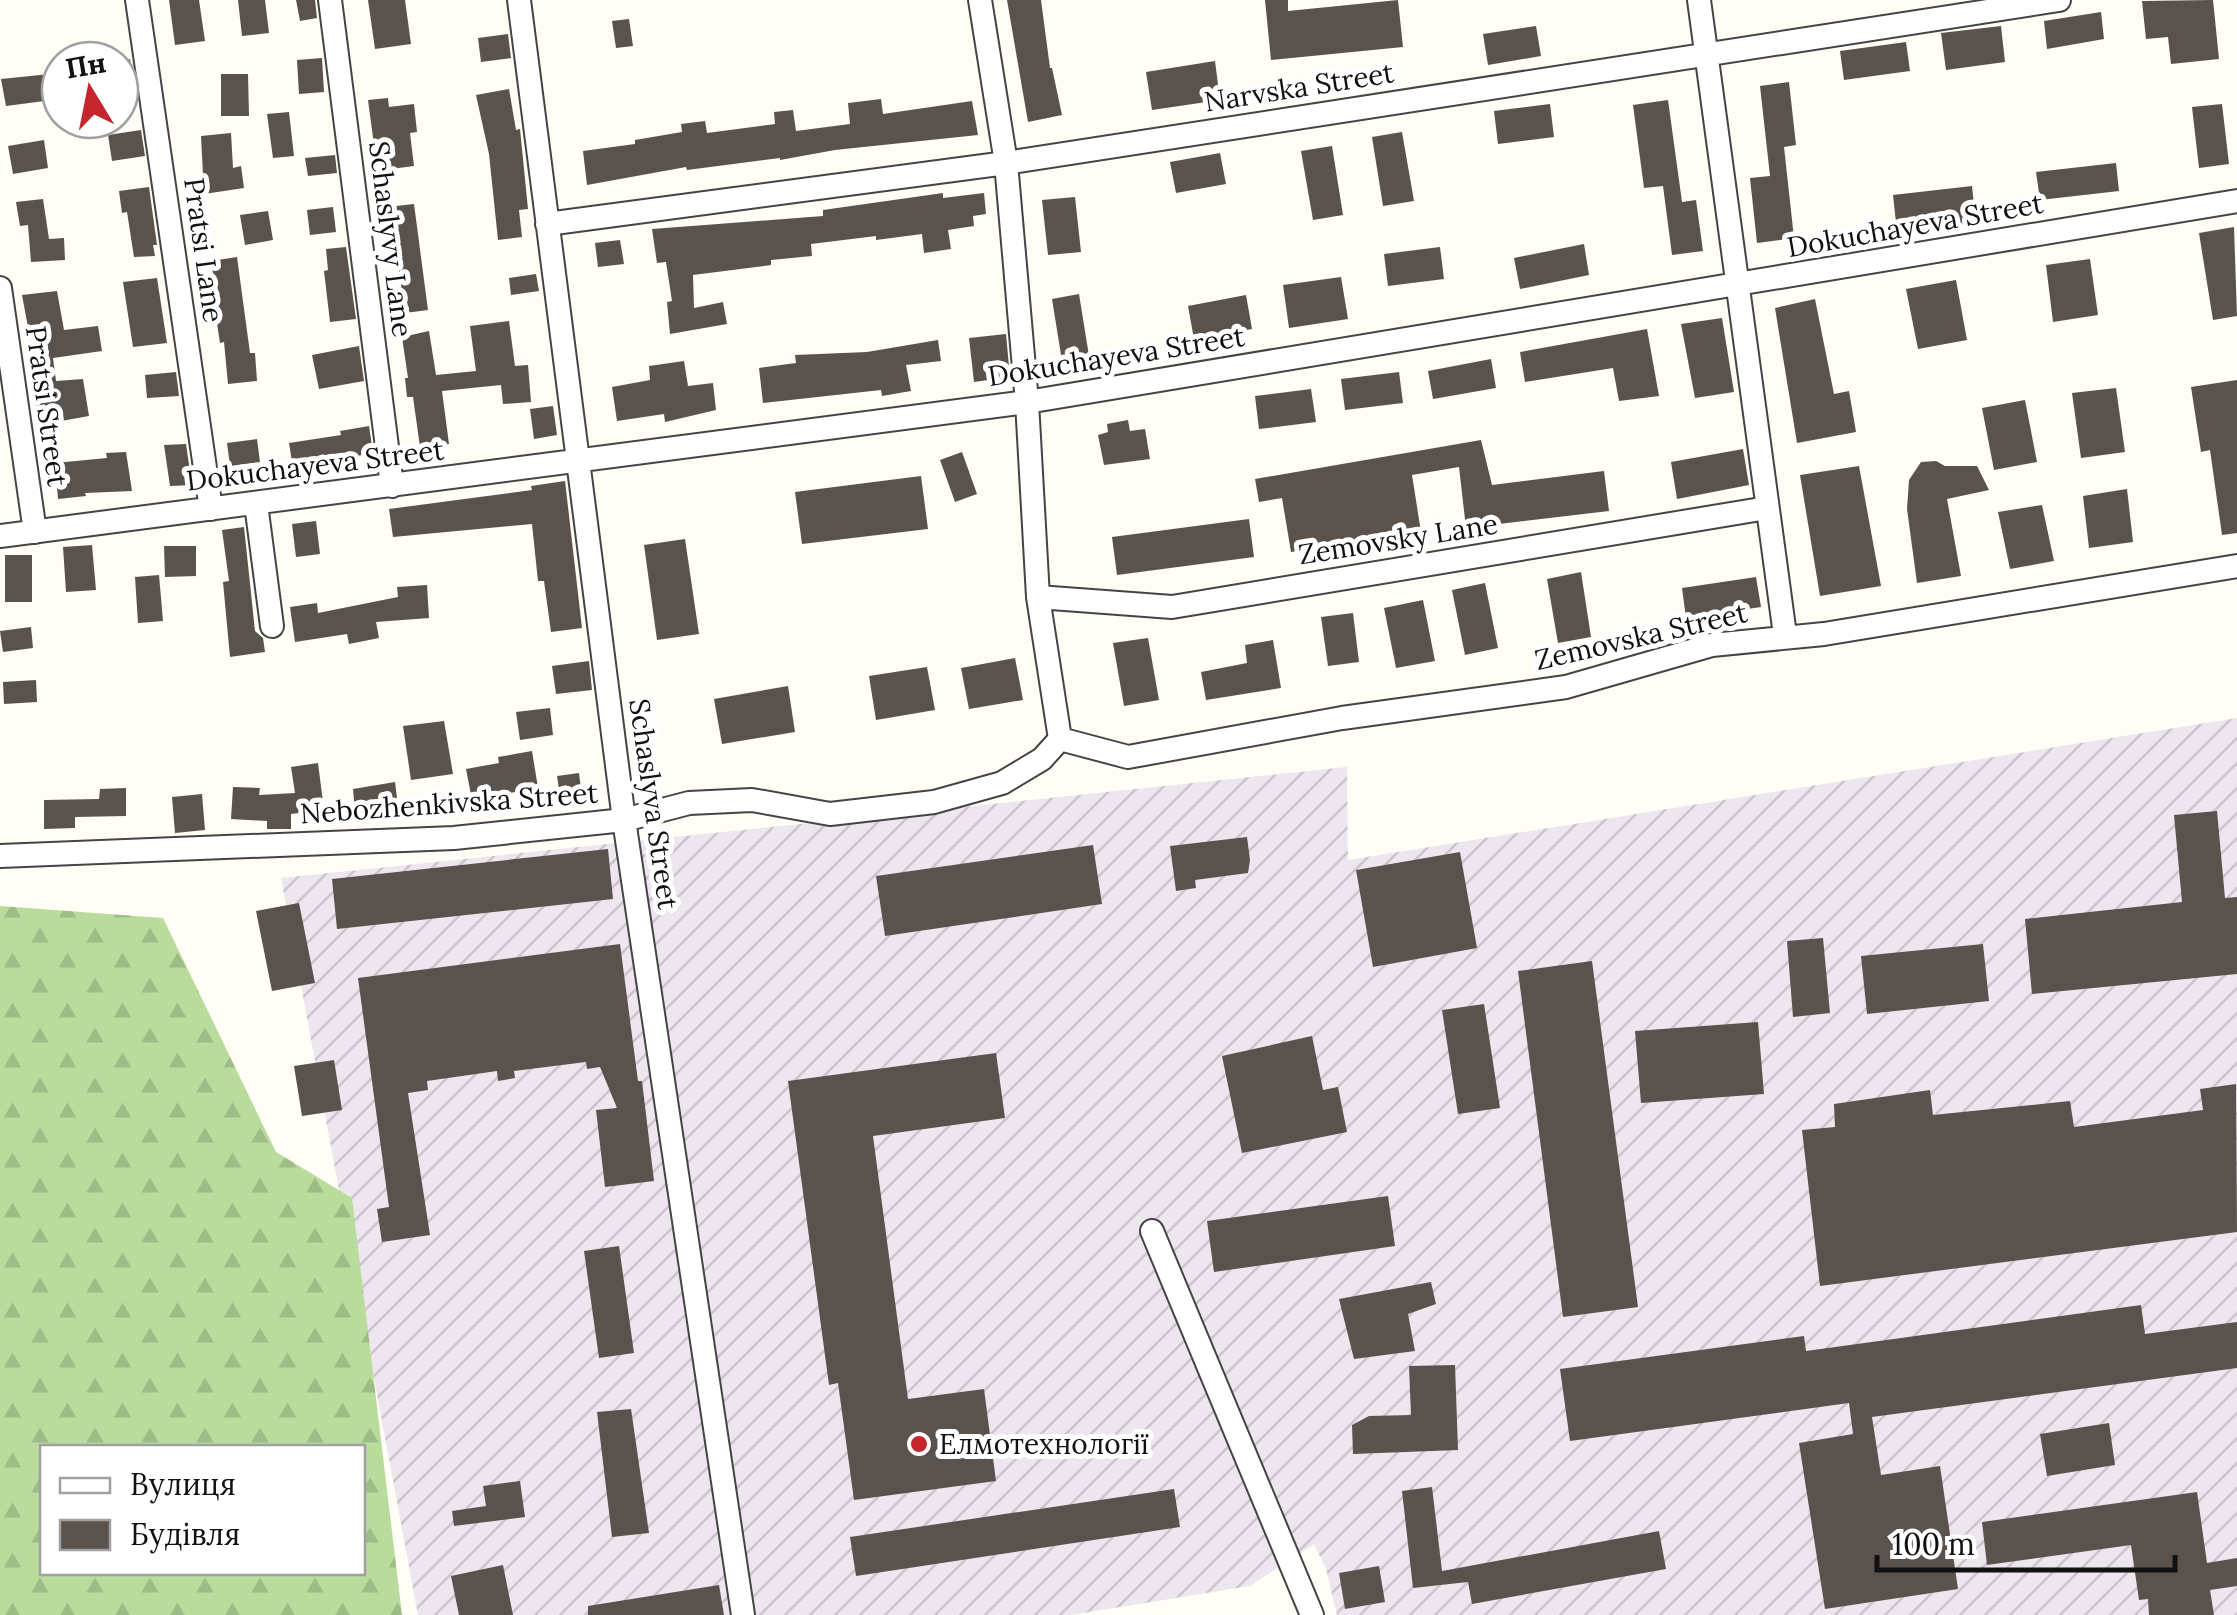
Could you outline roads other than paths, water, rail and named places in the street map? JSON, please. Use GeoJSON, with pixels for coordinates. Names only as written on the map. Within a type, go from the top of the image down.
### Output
{"type":"FeatureCollection","features":[{"type":"Feature","properties":{"kind":"street","name":"Pratsi Lane"},"geometry":{"type":"LineString","coordinates":[[138,0],[211,509]]}},
{"type":"Feature","properties":{"kind":"street","name":"Schaslyvy Lane"},"geometry":{"type":"LineString","coordinates":[[330,0],[392,486]]}},
{"type":"Feature","properties":{"kind":"street","name":"Schaslyva Street"},"geometry":{"type":"LineString","coordinates":[[519,0],[624,820],[743,1615]]}},
{"type":"Feature","properties":{"kind":"street"},"geometry":{"type":"LineString","coordinates":[[980,0],[1006,163],[1027,402],[1038,597],[1060,739]]}},
{"type":"Feature","properties":{"kind":"street"},"geometry":{"type":"LineString","coordinates":[[1699,0],[1785,635]]}},
{"type":"Feature","properties":{"kind":"street","name":"Narvska Street"},"geometry":{"type":"LineString","coordinates":[[547,224],[1006,163],[2058,0]]}},
{"type":"Feature","properties":{"kind":"street","name":"Dokuchayeva Street"},"geometry":{"type":"LineString","coordinates":[[0,536],[1027,402],[2237,201]]}},
{"type":"Feature","properties":{"kind":"street","name":"Pratsi Street"},"geometry":{"type":"LineString","coordinates":[[0,288],[35,532]]}},
{"type":"Feature","properties":{"kind":"street"},"geometry":{"type":"LineString","coordinates":[[256,504],[272,626]]}},
{"type":"Feature","properties":{"kind":"street","name":"Zemovsky Lane"},"geometry":{"type":"LineString","coordinates":[[1038,597],[1172,606],[1767,508]]}},
{"type":"Feature","properties":{"kind":"street","name":"Zemovska Street"},"geometry":{"type":"LineString","coordinates":[[1060,739],[1128,757],[1342,718],[1566,687],[1712,645],[1824,634],[2237,566]]}},
{"type":"Feature","properties":{"kind":"street","name":"Nebozhenkivska Street"},"geometry":{"type":"LineString","coordinates":[[0,856],[454,838],[624,820],[704,802],[752,800],[830,814],[934,802],[1002,783],[1042,758],[1060,739]]}},
{"type":"Feature","properties":{"kind":"street"},"geometry":{"type":"LineString","coordinates":[[1152,1231],[1312,1615]]}},
{"type":"Feature","properties":{"kind":"place","name":"Елмотехнології"},"geometry":{"type":"Point","coordinates":[919,1444]}}]}
